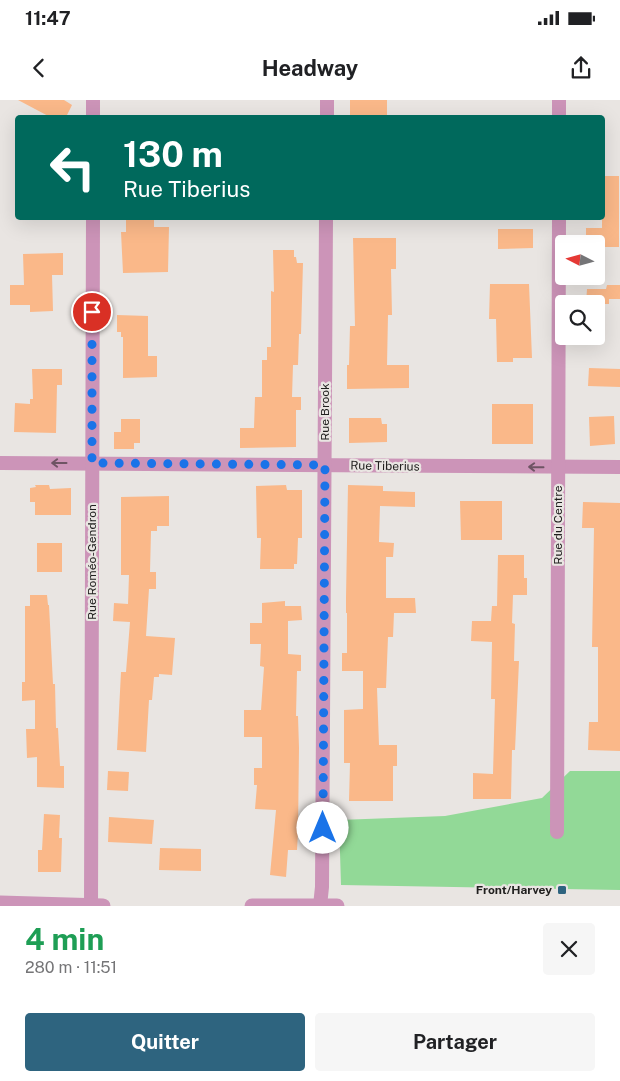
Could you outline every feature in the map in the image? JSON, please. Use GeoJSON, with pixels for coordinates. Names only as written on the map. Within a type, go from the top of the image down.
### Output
{"type":"FeatureCollection","features":[{"type":"Feature","properties":{"kind":"street"},"geometry":{"type":"LineString","coordinates":[[93,100],[93,115]]}},
{"type":"Feature","properties":{"kind":"street"},"geometry":{"type":"LineString","coordinates":[[327,100],[327,115]]}},
{"type":"Feature","properties":{"kind":"street"},"geometry":{"type":"LineString","coordinates":[[559,100],[559,115]]}},
{"type":"Feature","properties":{"kind":"street","name":"Rue Roméo-Gendron"},"geometry":{"type":"LineString","coordinates":[[91,906],[93,220]]}},
{"type":"Feature","properties":{"kind":"street","name":"Rue Brook"},"geometry":{"type":"LineString","coordinates":[[320,906],[322,867],[326,220]]}},
{"type":"Feature","properties":{"kind":"street","name":"Rue du Centre"},"geometry":{"type":"LineString","coordinates":[[557,832],[559,220]]}},
{"type":"Feature","properties":{"kind":"street","name":"Rue Tiberius"},"geometry":{"type":"LineString","coordinates":[[0,463],[620,468]]}},
{"type":"Feature","properties":{"kind":"street"},"geometry":{"type":"LineString","coordinates":[[0,903],[103,906]]}},
{"type":"Feature","properties":{"kind":"street"},"geometry":{"type":"LineString","coordinates":[[252,906],[337,906]]}},
{"type":"Feature","properties":{"kind":"green space"},"geometry":{"type":"Polygon","coordinates":[[[570,771],[620,771],[620,890],[341,885],[339,820],[445,816],[542,798],[570,771]]]}},
{"type":"Feature","properties":{"kind":"building"},"geometry":{"type":"Polygon","coordinates":[[[18,100],[64,100],[72,105],[67,115],[46,115],[18,100]]]}},
{"type":"Feature","properties":{"kind":"building"},"geometry":{"type":"Polygon","coordinates":[[[350,100],[387,100],[387,115],[350,115],[350,100]]]}},
{"type":"Feature","properties":{"kind":"building"},"geometry":{"type":"Polygon","coordinates":[[[605,176],[619,176],[619,247],[605,247],[605,235],[586,235],[586,228],[602,228],[602,220],[605,220],[605,176]]]}},
{"type":"Feature","properties":{"kind":"building"},"geometry":{"type":"Polygon","coordinates":[[[126,220],[154,220],[154,227],[169,227],[168,272],[123,273],[121,232],[126,232],[126,220]]]}},
{"type":"Feature","properties":{"kind":"building"},"geometry":{"type":"Polygon","coordinates":[[[498,229],[533,229],[533,248],[498,249],[498,229]]]}},
{"type":"Feature","properties":{"kind":"building"},"geometry":{"type":"Polygon","coordinates":[[[353,238],[396,238],[396,269],[391,269],[392,315],[388,315],[387,365],[409,365],[409,388],[347,389],[350,326],[355,326],[353,238]]]}},
{"type":"Feature","properties":{"kind":"building"},"geometry":{"type":"Polygon","coordinates":[[[273,250],[294,250],[294,257],[296,257],[297,263],[303,263],[298,365],[293,365],[292,397],[301,397],[301,410],[296,410],[296,447],[240,448],[240,428],[254,428],[255,397],[262,397],[262,360],[267,360],[267,347],[271,347],[271,291],[274,292],[273,250]]]}},
{"type":"Feature","properties":{"kind":"building"},"geometry":{"type":"Polygon","coordinates":[[[63,253],[63,275],[52,275],[53,311],[30,312],[30,305],[10,305],[10,285],[24,285],[23,254],[63,253]]]}},
{"type":"Feature","properties":{"kind":"building"},"geometry":{"type":"Polygon","coordinates":[[[490,284],[529,284],[532,358],[513,358],[513,362],[497,362],[496,319],[489,319],[490,284]]]}},
{"type":"Feature","properties":{"kind":"building"},"geometry":{"type":"Polygon","coordinates":[[[607,285],[620,285],[620,299],[609,299],[609,304],[605,304],[605,295],[587,295],[587,289],[606,289],[607,285]]]}},
{"type":"Feature","properties":{"kind":"building"},"geometry":{"type":"Polygon","coordinates":[[[117,315],[148,316],[148,356],[157,356],[157,377],[123,378],[123,337],[121,337],[121,332],[117,332],[117,315]]]}},
{"type":"Feature","properties":{"kind":"building"},"geometry":{"type":"Polygon","coordinates":[[[589,368],[620,369],[620,387],[588,386],[589,368]]]}},
{"type":"Feature","properties":{"kind":"building"},"geometry":{"type":"Polygon","coordinates":[[[32,369],[62,369],[62,385],[57,385],[56,433],[14,432],[15,403],[30,404],[30,399],[33,399],[32,369]]]}},
{"type":"Feature","properties":{"kind":"building"},"geometry":{"type":"Polygon","coordinates":[[[492,404],[533,404],[533,444],[492,444],[492,404]]]}},
{"type":"Feature","properties":{"kind":"building"},"geometry":{"type":"Polygon","coordinates":[[[614,416],[615,444],[590,446],[589,417],[614,416]]]}},
{"type":"Feature","properties":{"kind":"building"},"geometry":{"type":"Polygon","coordinates":[[[349,418],[381,418],[382,424],[387,424],[387,442],[349,443],[349,418]]]}},
{"type":"Feature","properties":{"kind":"building"},"geometry":{"type":"Polygon","coordinates":[[[121,419],[140,419],[140,443],[134,443],[134,449],[114,449],[114,432],[121,432],[121,419]]]}},
{"type":"Feature","properties":{"kind":"building"},"geometry":{"type":"Polygon","coordinates":[[[35,485],[49,485],[50,489],[71,488],[71,515],[35,515],[35,502],[30,502],[30,488],[36,487],[35,485]]]}},
{"type":"Feature","properties":{"kind":"building"},"geometry":{"type":"Polygon","coordinates":[[[286,485],[287,490],[302,490],[302,538],[298,538],[297,564],[294,564],[294,569],[260,569],[261,538],[257,538],[256,486],[286,485]]]}},
{"type":"Feature","properties":{"kind":"building"},"geometry":{"type":"Polygon","coordinates":[[[348,485],[383,486],[383,491],[415,492],[415,507],[380,506],[379,542],[394,543],[393,557],[386,557],[386,598],[415,598],[416,613],[394,613],[393,637],[388,637],[386,688],[377,688],[379,745],[397,745],[397,766],[393,766],[393,801],[349,801],[350,763],[344,763],[344,710],[363,709],[363,671],[342,671],[342,653],[347,653],[348,485]]]}},
{"type":"Feature","properties":{"kind":"building"},"geometry":{"type":"Polygon","coordinates":[[[169,496],[169,526],[157,526],[157,531],[151,531],[150,572],[156,572],[156,589],[149,589],[146,636],[175,638],[172,675],[159,674],[159,677],[154,677],[152,700],[149,700],[146,752],[117,750],[121,672],[126,672],[130,622],[113,621],[114,603],[128,604],[129,575],[121,575],[121,497],[169,496]]]}},
{"type":"Feature","properties":{"kind":"building"},"geometry":{"type":"Polygon","coordinates":[[[460,501],[502,501],[502,540],[461,540],[460,501]]]}},
{"type":"Feature","properties":{"kind":"building"},"geometry":{"type":"Polygon","coordinates":[[[583,502],[620,503],[620,751],[588,750],[589,722],[598,722],[598,647],[592,647],[594,528],[582,528],[583,502]]]}},
{"type":"Feature","properties":{"kind":"building"},"geometry":{"type":"Polygon","coordinates":[[[37,543],[62,543],[62,572],[37,572],[37,543]]]}},
{"type":"Feature","properties":{"kind":"building"},"geometry":{"type":"Polygon","coordinates":[[[498,555],[524,555],[524,578],[527,578],[527,595],[513,595],[512,623],[515,624],[514,661],[519,661],[515,750],[512,750],[511,799],[473,799],[473,773],[493,774],[495,699],[491,699],[492,642],[471,641],[472,621],[491,621],[492,606],[497,606],[498,555]]]}},
{"type":"Feature","properties":{"kind":"building"},"geometry":{"type":"Polygon","coordinates":[[[30,595],[47,595],[49,605],[53,684],[55,684],[56,728],[58,728],[60,766],[64,766],[64,788],[37,787],[37,757],[27,758],[26,729],[35,729],[35,700],[22,701],[22,682],[25,682],[25,606],[30,606],[30,595]]]}},
{"type":"Feature","properties":{"kind":"building"},"geometry":{"type":"Polygon","coordinates":[[[285,601],[285,606],[301,606],[302,620],[288,621],[288,654],[301,655],[301,671],[297,671],[296,716],[298,716],[299,748],[297,850],[288,850],[286,877],[270,875],[276,810],[255,809],[257,785],[254,785],[254,768],[262,768],[262,737],[244,737],[244,710],[261,710],[264,667],[260,666],[261,644],[250,644],[250,623],[262,623],[262,603],[285,601]]]}},
{"type":"Feature","properties":{"kind":"building"},"geometry":{"type":"Polygon","coordinates":[[[108,771],[129,772],[128,791],[107,790],[108,771]]]}},
{"type":"Feature","properties":{"kind":"building"},"geometry":{"type":"Polygon","coordinates":[[[44,814],[60,815],[59,838],[62,838],[61,872],[38,872],[38,850],[42,850],[44,814]]]}},
{"type":"Feature","properties":{"kind":"building"},"geometry":{"type":"Polygon","coordinates":[[[109,817],[154,820],[152,844],[108,842],[109,817]]]}},
{"type":"Feature","properties":{"kind":"building"},"geometry":{"type":"Polygon","coordinates":[[[160,848],[201,849],[201,871],[159,870],[160,848]]]}},
{"type":"Feature","properties":{"kind":"place","name":"Front/Harvey"},"geometry":{"type":"Point","coordinates":[562,890]}},
{"type":"Feature","properties":{"kind":"route"},"geometry":{"type":"LineString","coordinates":[[92,312],[92,463],[325,465],[323,828]]}}]}
